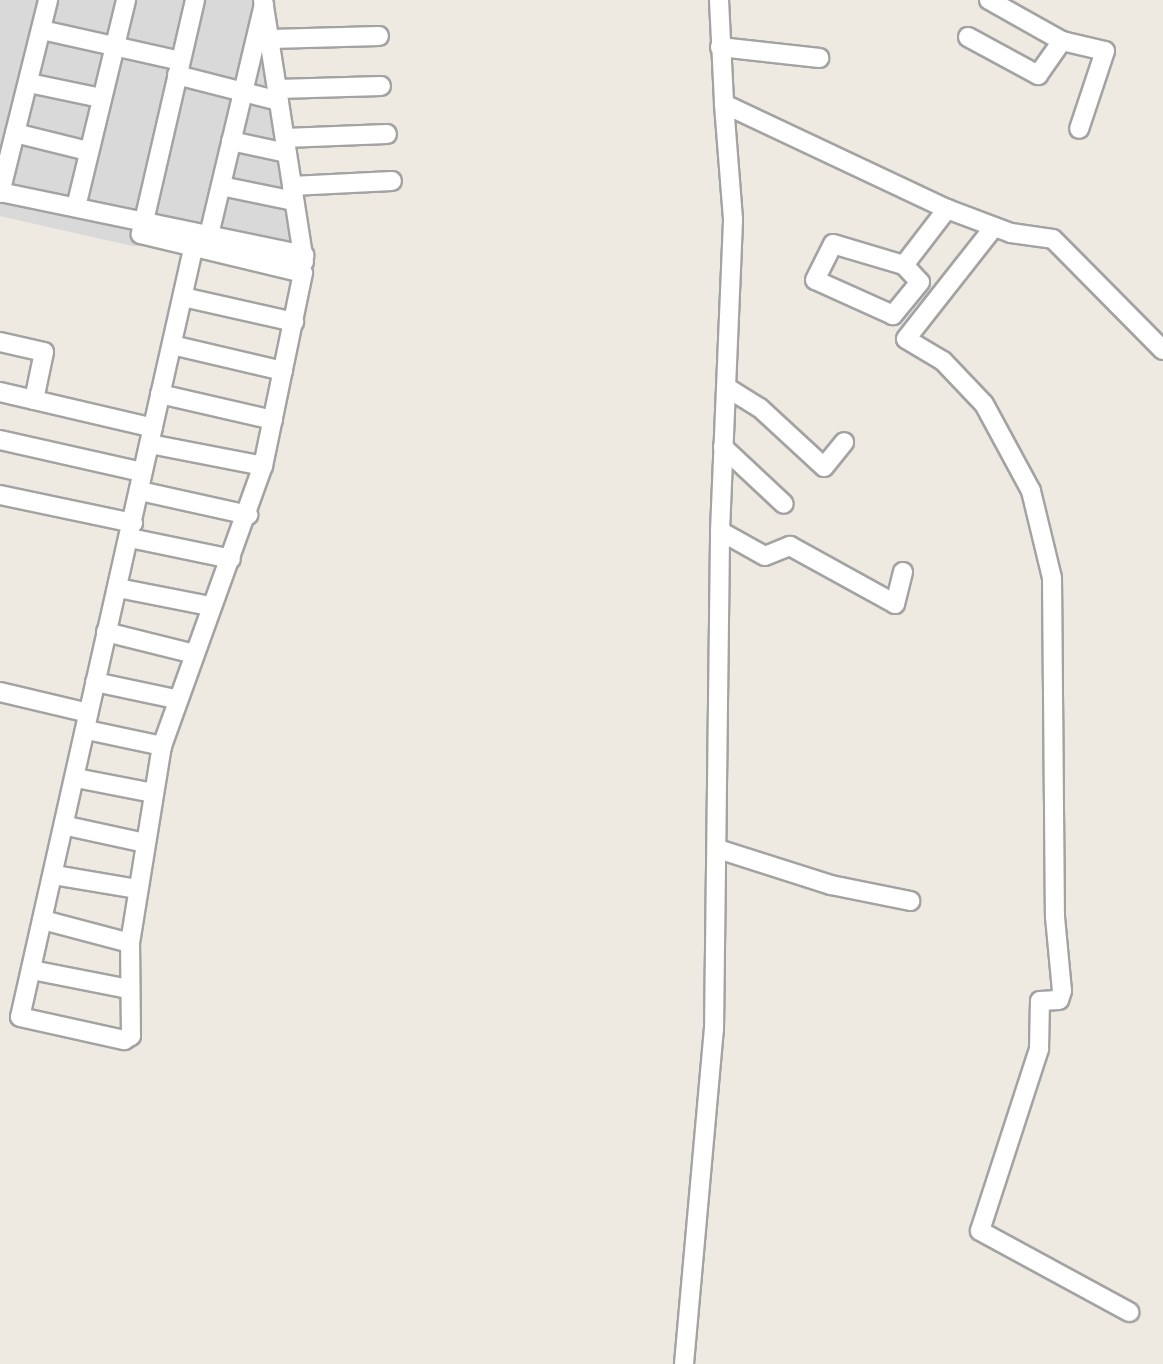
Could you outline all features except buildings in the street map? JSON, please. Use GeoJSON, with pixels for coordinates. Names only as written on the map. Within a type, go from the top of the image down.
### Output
{"type":"FeatureCollection","features":[{"type":"Feature","properties":{"kind":"street"},"geometry":{"type":"LineString","coordinates":[[48,0],[0,192],[209,235],[304,264]]}},
{"type":"Feature","properties":{"kind":"street"},"geometry":{"type":"LineString","coordinates":[[76,207],[125,0]]}},
{"type":"Feature","properties":{"kind":"street"},"geometry":{"type":"LineString","coordinates":[[175,67],[186,0]]}},
{"type":"Feature","properties":{"kind":"street"},"geometry":{"type":"LineString","coordinates":[[195,0],[175,67],[139,219],[143,237],[193,249],[304,264]]}},
{"type":"Feature","properties":{"kind":"street"},"geometry":{"type":"LineString","coordinates":[[684,1364],[714,1030],[720,531],[733,219],[719,0]]}},
{"type":"Feature","properties":{"kind":"street"},"geometry":{"type":"LineString","coordinates":[[989,0],[1062,41],[1105,51],[1079,129]]}},
{"type":"Feature","properties":{"kind":"street"},"geometry":{"type":"LineString","coordinates":[[193,249],[95,682],[67,826],[20,1017],[124,1040],[131,1035],[130,943],[162,746],[191,653],[248,515],[263,466],[304,264],[271,39],[263,2]]}},
{"type":"Feature","properties":{"kind":"street"},"geometry":{"type":"LineString","coordinates":[[209,235],[231,142],[239,93],[263,2]]}},
{"type":"Feature","properties":{"kind":"street"},"geometry":{"type":"LineString","coordinates":[[42,30],[115,47],[175,67],[239,93],[279,95],[381,86]]}},
{"type":"Feature","properties":{"kind":"street"},"geometry":{"type":"LineString","coordinates":[[271,39],[379,36]]}},
{"type":"Feature","properties":{"kind":"street"},"geometry":{"type":"LineString","coordinates":[[968,37],[1038,75],[1062,41]]}},
{"type":"Feature","properties":{"kind":"street"},"geometry":{"type":"LineString","coordinates":[[720,47],[819,58]]}},
{"type":"Feature","properties":{"kind":"street"},"geometry":{"type":"LineString","coordinates":[[29,83],[101,98]]}},
{"type":"Feature","properties":{"kind":"street"},"geometry":{"type":"LineString","coordinates":[[724,104],[947,209],[993,227],[1053,239],[1163,349]]}},
{"type":"Feature","properties":{"kind":"street"},"geometry":{"type":"LineString","coordinates":[[15,133],[88,151]]}},
{"type":"Feature","properties":{"kind":"street"},"geometry":{"type":"LineString","coordinates":[[231,142],[286,146],[387,134]]}},
{"type":"Feature","properties":{"kind":"street"},"geometry":{"type":"LineString","coordinates":[[221,186],[293,194],[392,181]]}},
{"type":"Feature","properties":{"kind":"street"},"geometry":{"type":"LineString","coordinates":[[904,265],[947,209]]}},
{"type":"Feature","properties":{"kind":"street"},"geometry":{"type":"LineString","coordinates":[[993,227],[906,339],[943,361],[990,414],[1031,491],[1052,578],[1055,917],[1062,991],[1059,1000],[1040,1001],[1039,1049],[1025,1078],[980,1231],[1129,1312]]}},
{"type":"Feature","properties":{"kind":"street"},"geometry":{"type":"LineString","coordinates":[[833,244],[904,265],[920,282],[893,315],[815,280],[833,244]]}},
{"type":"Feature","properties":{"kind":"street"},"geometry":{"type":"LineString","coordinates":[[183,296],[294,322]]}},
{"type":"Feature","properties":{"kind":"street"},"geometry":{"type":"LineString","coordinates":[[0,341],[44,352],[34,400]]}},
{"type":"Feature","properties":{"kind":"street"},"geometry":{"type":"LineString","coordinates":[[172,345],[283,371]]}},
{"type":"Feature","properties":{"kind":"street"},"geometry":{"type":"LineString","coordinates":[[726,387],[760,408],[824,467],[844,442]]}},
{"type":"Feature","properties":{"kind":"street"},"geometry":{"type":"LineString","coordinates":[[0,392],[263,466]]}},
{"type":"Feature","properties":{"kind":"street"},"geometry":{"type":"LineString","coordinates":[[160,394],[273,419]]}},
{"type":"Feature","properties":{"kind":"street"},"geometry":{"type":"LineString","coordinates":[[0,440],[142,472]]}},
{"type":"Feature","properties":{"kind":"street"},"geometry":{"type":"LineString","coordinates":[[723,447],[784,504]]}},
{"type":"Feature","properties":{"kind":"street"},"geometry":{"type":"LineString","coordinates":[[140,491],[248,515]]}},
{"type":"Feature","properties":{"kind":"street"},"geometry":{"type":"LineString","coordinates":[[0,495],[231,559]]}},
{"type":"Feature","properties":{"kind":"street"},"geometry":{"type":"LineString","coordinates":[[720,531],[765,556],[790,546],[895,604],[903,572]]}},
{"type":"Feature","properties":{"kind":"street"},"geometry":{"type":"LineString","coordinates":[[118,588],[210,606]]}},
{"type":"Feature","properties":{"kind":"street"},"geometry":{"type":"LineString","coordinates":[[106,632],[191,653]]}},
{"type":"Feature","properties":{"kind":"street"},"geometry":{"type":"LineString","coordinates":[[95,682],[175,699]]}},
{"type":"Feature","properties":{"kind":"street"},"geometry":{"type":"LineString","coordinates":[[0,692],[162,746]]}},
{"type":"Feature","properties":{"kind":"street"},"geometry":{"type":"LineString","coordinates":[[75,778],[153,793]]}},
{"type":"Feature","properties":{"kind":"street"},"geometry":{"type":"LineString","coordinates":[[67,826],[145,843]]}},
{"type":"Feature","properties":{"kind":"street"},"geometry":{"type":"LineString","coordinates":[[718,849],[831,885],[910,901]]}},
{"type":"Feature","properties":{"kind":"street"},"geometry":{"type":"LineString","coordinates":[[54,875],[138,889]]}},
{"type":"Feature","properties":{"kind":"street"},"geometry":{"type":"LineString","coordinates":[[43,920],[130,943]]}},
{"type":"Feature","properties":{"kind":"street"},"geometry":{"type":"LineString","coordinates":[[32,970],[129,989]]}},
{"type":"Feature","properties":{"kind":"shaded area"},"geometry":{"type":"Polygon","coordinates":[[[0,0],[259,0],[300,244],[287,251],[132,246],[0,216],[0,0]]]}}]}
